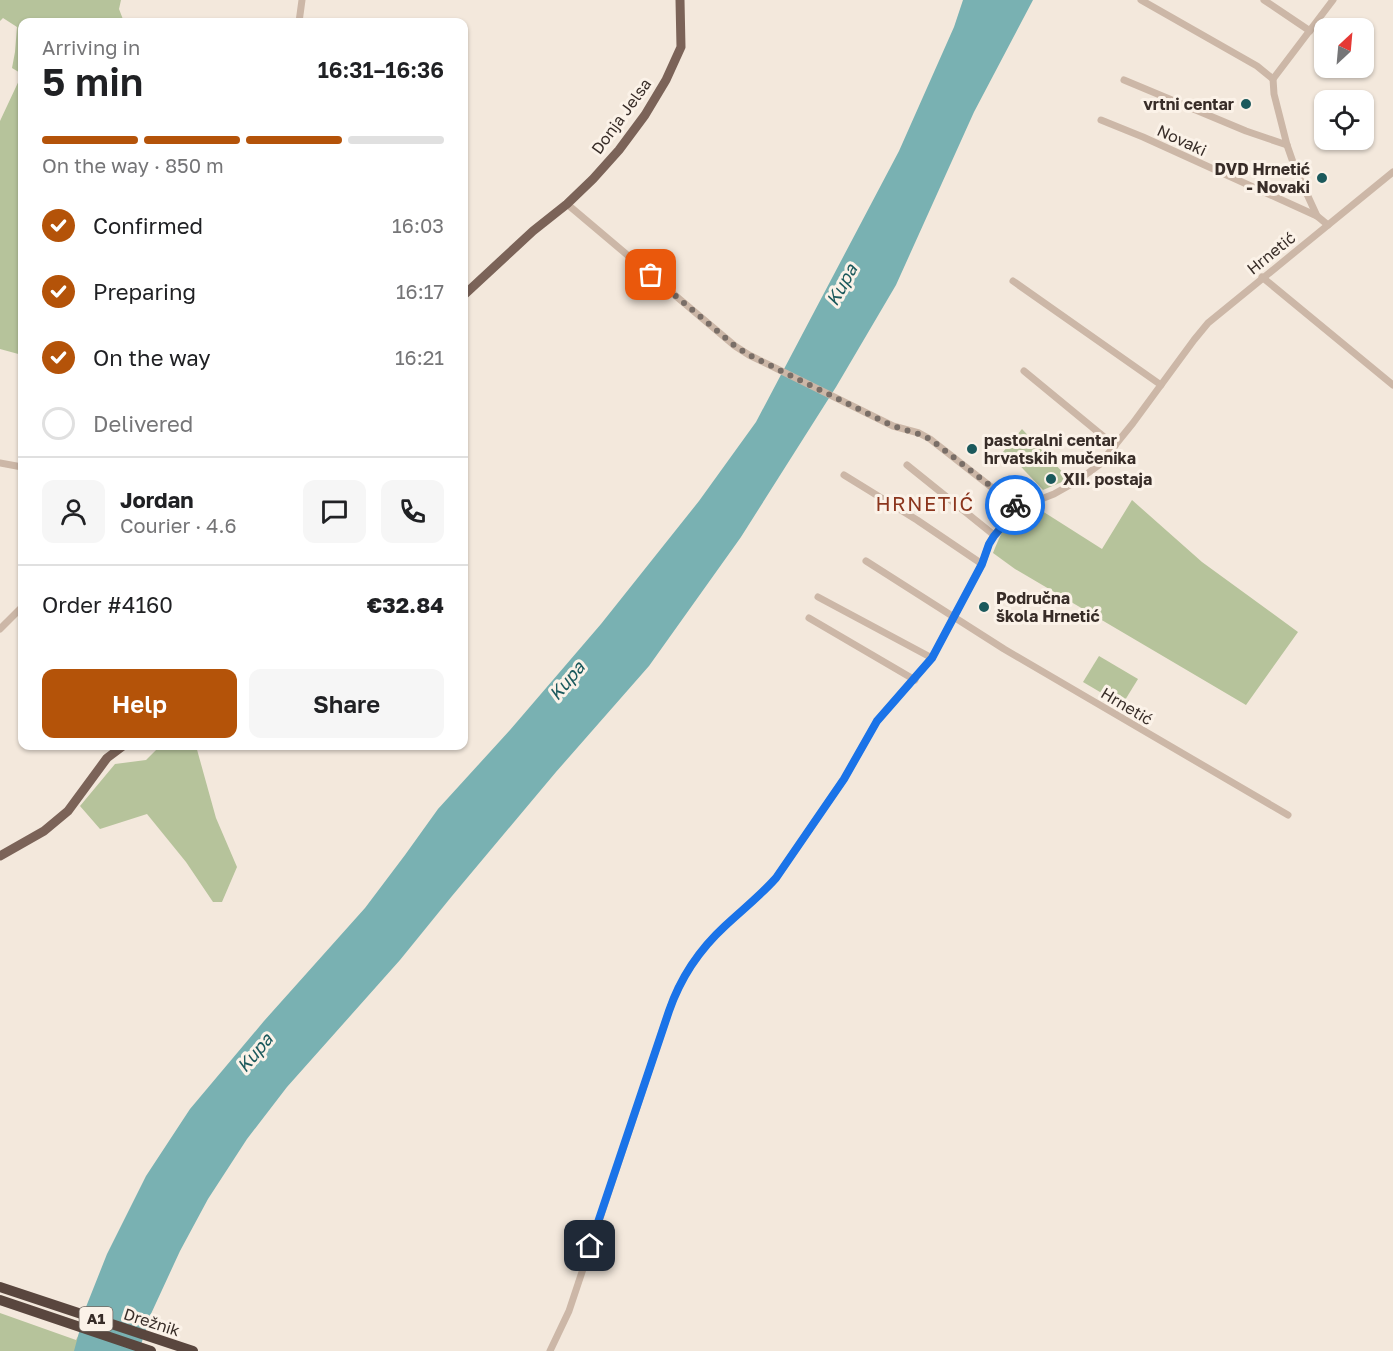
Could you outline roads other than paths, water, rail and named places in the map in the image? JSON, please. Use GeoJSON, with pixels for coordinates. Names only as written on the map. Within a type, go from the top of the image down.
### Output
{"type":"FeatureCollection","features":[{"type":"Feature","properties":{"kind":"highway","name":"Drežnik"},"geometry":{"type":"LineString","coordinates":[[0,1287],[193,1351]]}},
{"type":"Feature","properties":{"kind":"highway","name":"Drežnik"},"geometry":{"type":"LineString","coordinates":[[0,1300],[151,1351]]}},
{"type":"Feature","properties":{"kind":"main road","name":"Donja Jelsa"},"geometry":{"type":"LineString","coordinates":[[468,291],[533,231],[567,204],[619,150],[645,115],[666,80],[681,47],[680,0]]}},
{"type":"Feature","properties":{"kind":"main road"},"geometry":{"type":"LineString","coordinates":[[0,856],[44,831],[68,811],[107,758],[118,750]]}},
{"type":"Feature","properties":{"kind":"street"},"geometry":{"type":"LineString","coordinates":[[300,18],[302,0]]}},
{"type":"Feature","properties":{"kind":"street"},"geometry":{"type":"LineString","coordinates":[[1141,0],[1257,66],[1274,79],[1333,0]]}},
{"type":"Feature","properties":{"kind":"street"},"geometry":{"type":"LineString","coordinates":[[1264,0],[1310,31]]}},
{"type":"Feature","properties":{"kind":"street","name":"Novaki"},"geometry":{"type":"LineString","coordinates":[[1274,79],[1274,94],[1294,168],[1317,216]]}},
{"type":"Feature","properties":{"kind":"street"},"geometry":{"type":"LineString","coordinates":[[1124,80],[1246,131],[1287,145]]}},
{"type":"Feature","properties":{"kind":"street","name":"Novaki"},"geometry":{"type":"LineString","coordinates":[[1101,120],[1317,216],[1328,225]]}},
{"type":"Feature","properties":{"kind":"street"},"geometry":{"type":"LineString","coordinates":[[1328,225],[1393,172]]}},
{"type":"Feature","properties":{"kind":"street"},"geometry":{"type":"LineString","coordinates":[[567,204],[735,346],[893,426],[930,439],[1018,508]]}},
{"type":"Feature","properties":{"kind":"street","name":"Hrnetić"},"geometry":{"type":"LineString","coordinates":[[550,1351],[569,1311],[669,1011],[680,983],[700,954],[724,926],[776,878],[844,779],[877,721],[932,658],[982,564],[989,544],[1018,508],[1054,494],[1099,465],[1208,323],[1328,225]]}},
{"type":"Feature","properties":{"kind":"street"},"geometry":{"type":"LineString","coordinates":[[1262,278],[1393,385]]}},
{"type":"Feature","properties":{"kind":"street"},"geometry":{"type":"LineString","coordinates":[[1013,281],[1161,385]]}},
{"type":"Feature","properties":{"kind":"street"},"geometry":{"type":"LineString","coordinates":[[1024,371],[1115,446]]}},
{"type":"Feature","properties":{"kind":"street"},"geometry":{"type":"LineString","coordinates":[[0,463],[18,467]]}},
{"type":"Feature","properties":{"kind":"street"},"geometry":{"type":"LineString","coordinates":[[908,465],[994,536]]}},
{"type":"Feature","properties":{"kind":"street"},"geometry":{"type":"LineString","coordinates":[[844,475],[982,564]]}},
{"type":"Feature","properties":{"kind":"street"},"geometry":{"type":"LineString","coordinates":[[866,561],[955,617]]}},
{"type":"Feature","properties":{"kind":"street"},"geometry":{"type":"LineString","coordinates":[[818,597],[932,658]]}},
{"type":"Feature","properties":{"kind":"street"},"geometry":{"type":"LineString","coordinates":[[0,628],[18,611]]}},
{"type":"Feature","properties":{"kind":"street","name":"Hrnetić"},"geometry":{"type":"LineString","coordinates":[[955,617],[1004,649],[1288,814]]}},
{"type":"Feature","properties":{"kind":"street"},"geometry":{"type":"LineString","coordinates":[[809,618],[915,680]]}},
{"type":"Feature","properties":{"kind":"water","name":"Kupa"},"geometry":{"type":"Polygon","coordinates":[[[963,0],[1033,0],[974,112],[896,285],[836,387],[741,537],[649,666],[556,772],[400,960],[287,1087],[247,1139],[208,1199],[180,1251],[150,1316],[139,1351],[74,1351],[86,1307],[107,1254],[146,1176],[190,1109],[264,1021],[365,908],[438,809],[601,624],[699,501],[756,422],[899,151],[954,27],[963,0]]]}},
{"type":"Feature","properties":{"kind":"place","name":"vrtni centar"},"geometry":{"type":"Point","coordinates":[1246,104]}},
{"type":"Feature","properties":{"kind":"place","name":"DVD Hrnetić - Novaki"},"geometry":{"type":"Point","coordinates":[1322,178]}},
{"type":"Feature","properties":{"kind":"place","name":"pastoralni centar hrvatskih mučenika"},"geometry":{"type":"Point","coordinates":[972,449]}},
{"type":"Feature","properties":{"kind":"place","name":"XII. postaja"},"geometry":{"type":"Point","coordinates":[1051,479]}},
{"type":"Feature","properties":{"kind":"place","name":"Područna škola Hrnetić"},"geometry":{"type":"Point","coordinates":[984,607]}},
{"type":"Feature","properties":{"kind":"district","name":"HRNETIĆ"},"geometry":{"type":"Point","coordinates":[925,504]}}]}
